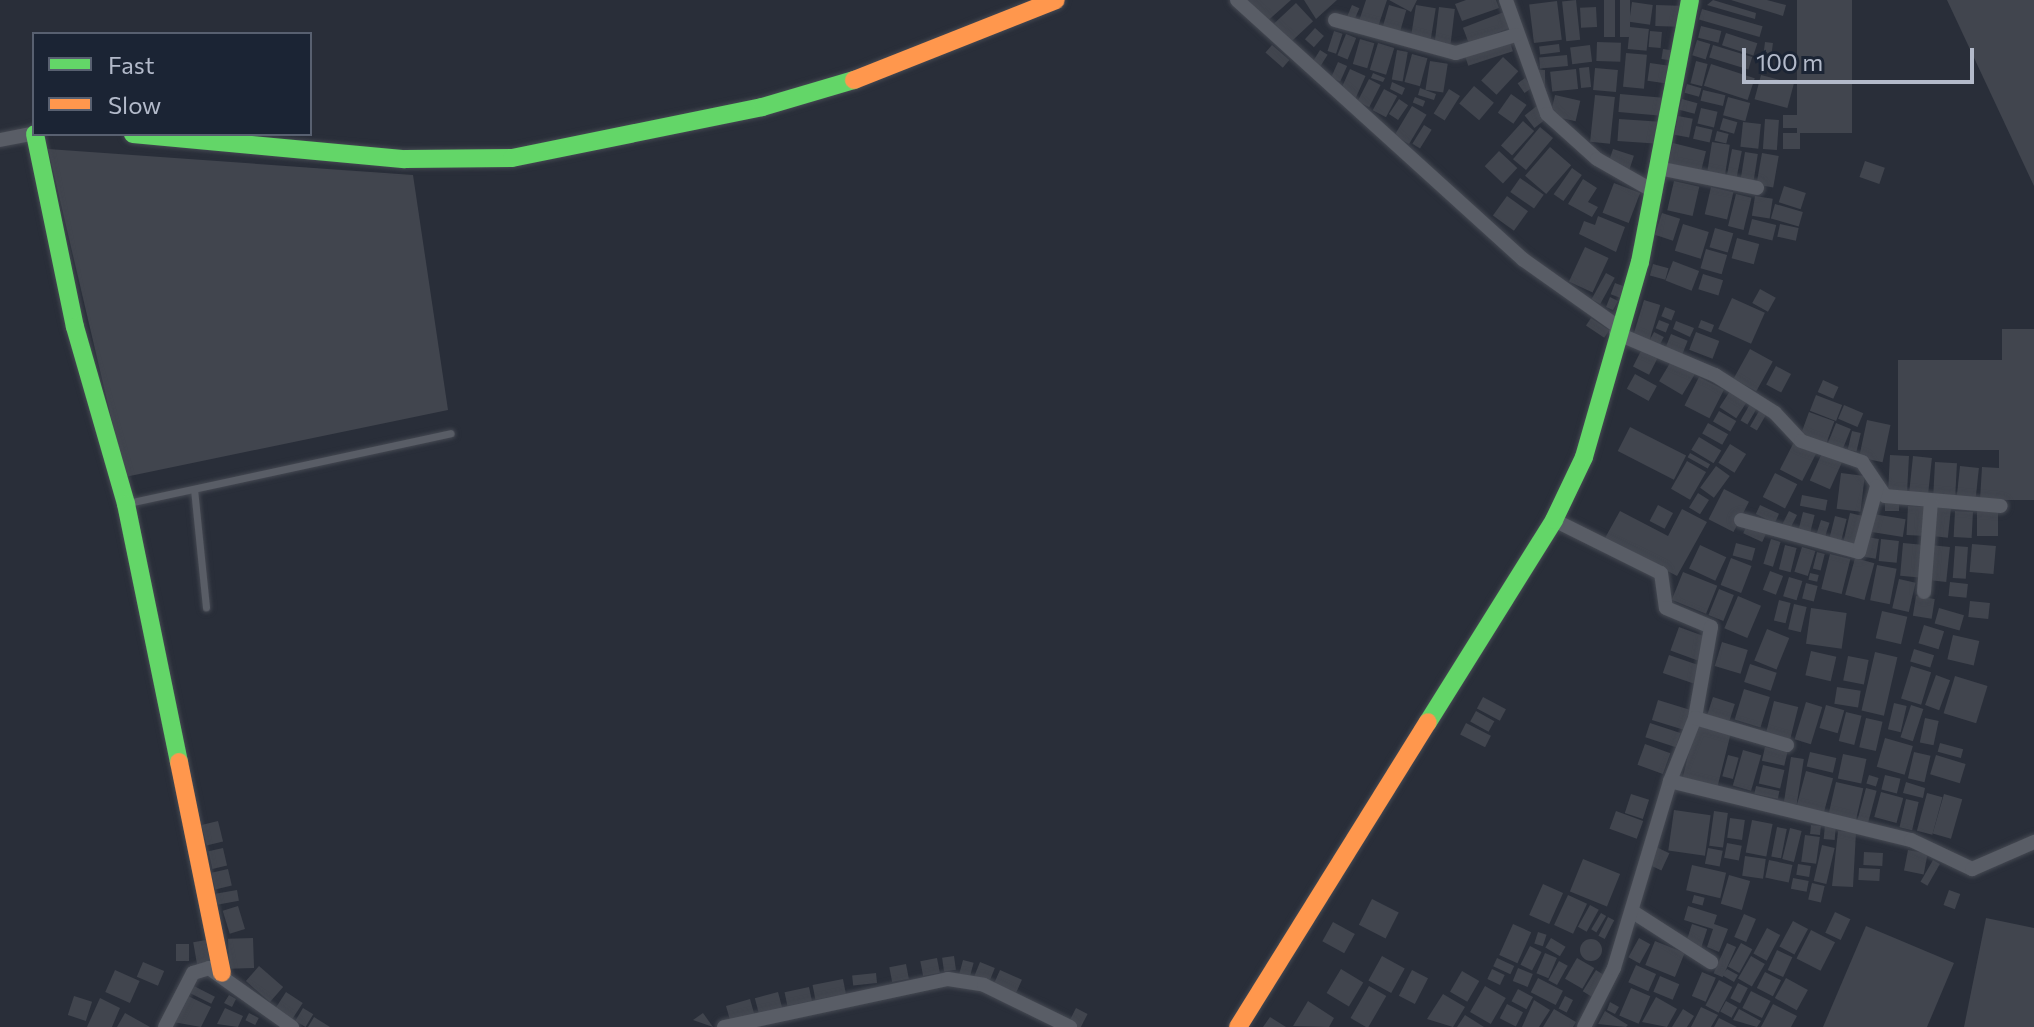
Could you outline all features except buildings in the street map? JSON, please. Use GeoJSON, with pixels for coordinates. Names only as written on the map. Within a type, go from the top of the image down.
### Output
{"type":"FeatureCollection","features":[{"type":"Feature","properties":{"kind":"street"},"geometry":{"type":"LineString","coordinates":[[155,136],[421,160],[512,158],[762,107],[886,71],[1056,0]]}},
{"type":"Feature","properties":{"kind":"street"},"geometry":{"type":"LineString","coordinates":[[1237,0],[1524,260],[1617,329],[1715,375],[1775,413],[1801,441],[1862,462],[1885,496],[2001,506]]}},
{"type":"Feature","properties":{"kind":"street"},"geometry":{"type":"LineString","coordinates":[[1506,0],[1539,99],[1564,134],[1655,192]]}},
{"type":"Feature","properties":{"kind":"street"},"geometry":{"type":"LineString","coordinates":[[1238,1027],[1554,520],[1584,457],[1655,192],[1690,0]]}},
{"type":"Feature","properties":{"kind":"street"},"geometry":{"type":"LineString","coordinates":[[1335,20],[1456,53],[1516,35]]}},
{"type":"Feature","properties":{"kind":"street"},"geometry":{"type":"LineString","coordinates":[[0,140],[32,134]]}},
{"type":"Feature","properties":{"kind":"street"},"geometry":{"type":"LineString","coordinates":[[34,136],[126,504],[222,973]]}},
{"type":"Feature","properties":{"kind":"street"},"geometry":{"type":"LineString","coordinates":[[1658,168],[1757,188]]}},
{"type":"Feature","properties":{"kind":"street"},"geometry":{"type":"LineString","coordinates":[[1741,520],[1859,552],[1877,486]]}},
{"type":"Feature","properties":{"kind":"street"},"geometry":{"type":"LineString","coordinates":[[1924,592],[1931,502]]}},
{"type":"Feature","properties":{"kind":"street"},"geometry":{"type":"LineString","coordinates":[[1554,520],[1661,573],[1666,608],[1711,627],[1695,718],[1670,781],[1633,912],[1584,1027]]}},
{"type":"Feature","properties":{"kind":"street"},"geometry":{"type":"LineString","coordinates":[[1695,718],[1787,745]]}},
{"type":"Feature","properties":{"kind":"street"},"geometry":{"type":"LineString","coordinates":[[1670,781],[1911,840],[1972,869],[2034,842]]}},
{"type":"Feature","properties":{"kind":"street"},"geometry":{"type":"LineString","coordinates":[[1633,912],[1711,962]]}},
{"type":"Feature","properties":{"kind":"street"},"geometry":{"type":"LineString","coordinates":[[165,1027],[193,973],[222,973],[292,1027]]}},
{"type":"Feature","properties":{"kind":"street"},"geometry":{"type":"LineString","coordinates":[[724,1027],[948,979],[984,985],[1070,1027]]}},
{"type":"Feature","properties":{"kind":"lane"},"geometry":{"type":"LineString","coordinates":[[126,504],[451,433]]}},
{"type":"Feature","properties":{"kind":"lane"},"geometry":{"type":"LineString","coordinates":[[194,489],[206,607]]}},
{"type":"Feature","properties":{"kind":"traffic: fast"},"geometry":{"type":"LineString","coordinates":[[1428,722],[1554,520],[1584,457],[1640,262],[1690,0]]}},
{"type":"Feature","properties":{"kind":"traffic: fast"},"geometry":{"type":"LineString","coordinates":[[155,136],[405,159],[512,158],[762,107],[854,80]]}},
{"type":"Feature","properties":{"kind":"traffic: fast"},"geometry":{"type":"LineString","coordinates":[[35,136],[75,327],[126,504],[179,762]]}},
{"type":"Feature","properties":{"kind":"traffic: slow"},"geometry":{"type":"LineString","coordinates":[[854,80],[1056,0]]}},
{"type":"Feature","properties":{"kind":"traffic: slow"},"geometry":{"type":"LineString","coordinates":[[1238,1027],[1428,722]]}},
{"type":"Feature","properties":{"kind":"traffic: slow"},"geometry":{"type":"LineString","coordinates":[[179,762],[222,973]]}}]}
